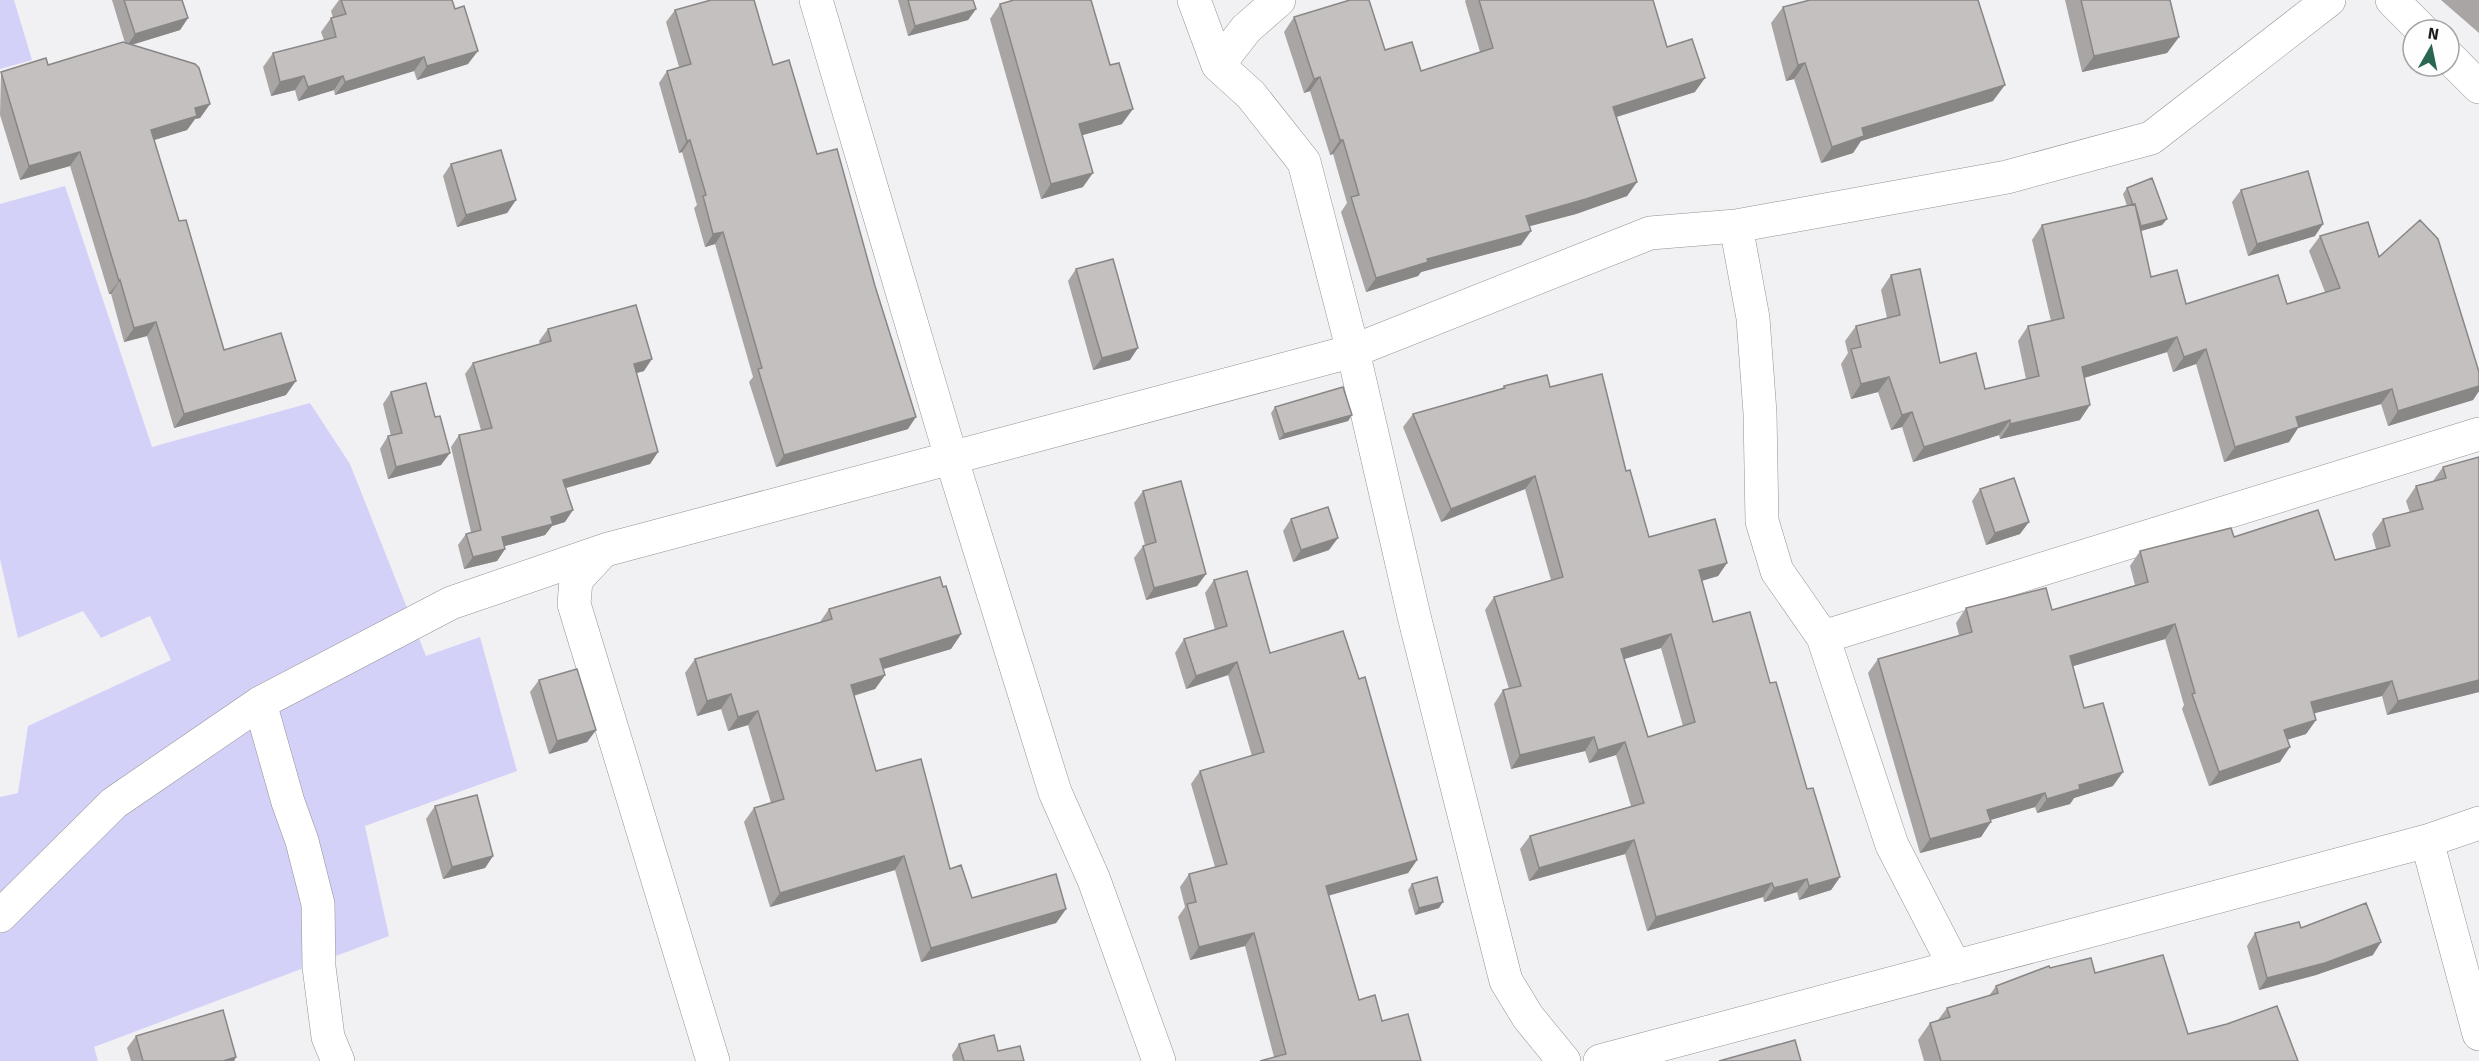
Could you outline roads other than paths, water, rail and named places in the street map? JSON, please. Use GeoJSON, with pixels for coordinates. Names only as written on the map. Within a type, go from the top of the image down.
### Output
{"type":"FeatureCollection","features":[{"type":"Feature","properties":{"kind":"street"},"geometry":{"type":"LineString","coordinates":[[816,0],[951,457],[1055,792],[1094,880],[1159,1061]]}},
{"type":"Feature","properties":{"kind":"street"},"geometry":{"type":"LineString","coordinates":[[1194,0],[1218,65],[1251,95],[1304,162],[1353,351],[1414,616],[1506,981],[1528,1017],[1564,1061]]}},
{"type":"Feature","properties":{"kind":"street"},"geometry":{"type":"LineString","coordinates":[[1218,65],[1246,29],[1279,0]]}},
{"type":"Feature","properties":{"kind":"street"},"geometry":{"type":"LineString","coordinates":[[0,916],[114,803],[260,703],[451,603],[605,550],[1353,351],[1650,233],[1736,226],[2007,177],[2151,138],[2330,0]]}},
{"type":"Feature","properties":{"kind":"street"},"geometry":{"type":"LineString","coordinates":[[2392,0],[2410,18]]}},
{"type":"Feature","properties":{"kind":"street"},"geometry":{"type":"LineString","coordinates":[[2461,69],[2479,87]]}},
{"type":"Feature","properties":{"kind":"street"},"geometry":{"type":"LineString","coordinates":[[1736,226],[1754,318],[1760,413],[1762,522],[1777,571],[1823,637],[1892,845],[1955,967]]}},
{"type":"Feature","properties":{"kind":"street"},"geometry":{"type":"LineString","coordinates":[[1823,637],[2479,434]]}},
{"type":"Feature","properties":{"kind":"street"},"geometry":{"type":"LineString","coordinates":[[605,550],[576,580],[574,604],[713,1061]]}},
{"type":"Feature","properties":{"kind":"street"},"geometry":{"type":"LineString","coordinates":[[260,703],[288,802],[302,841],[318,904],[319,967],[328,1037],[339,1061]]}},
{"type":"Feature","properties":{"kind":"street"},"geometry":{"type":"LineString","coordinates":[[1599,1061],[2427,841],[2479,823]]}},
{"type":"Feature","properties":{"kind":"street"},"geometry":{"type":"LineString","coordinates":[[2427,841],[2479,1034]]}}]}
